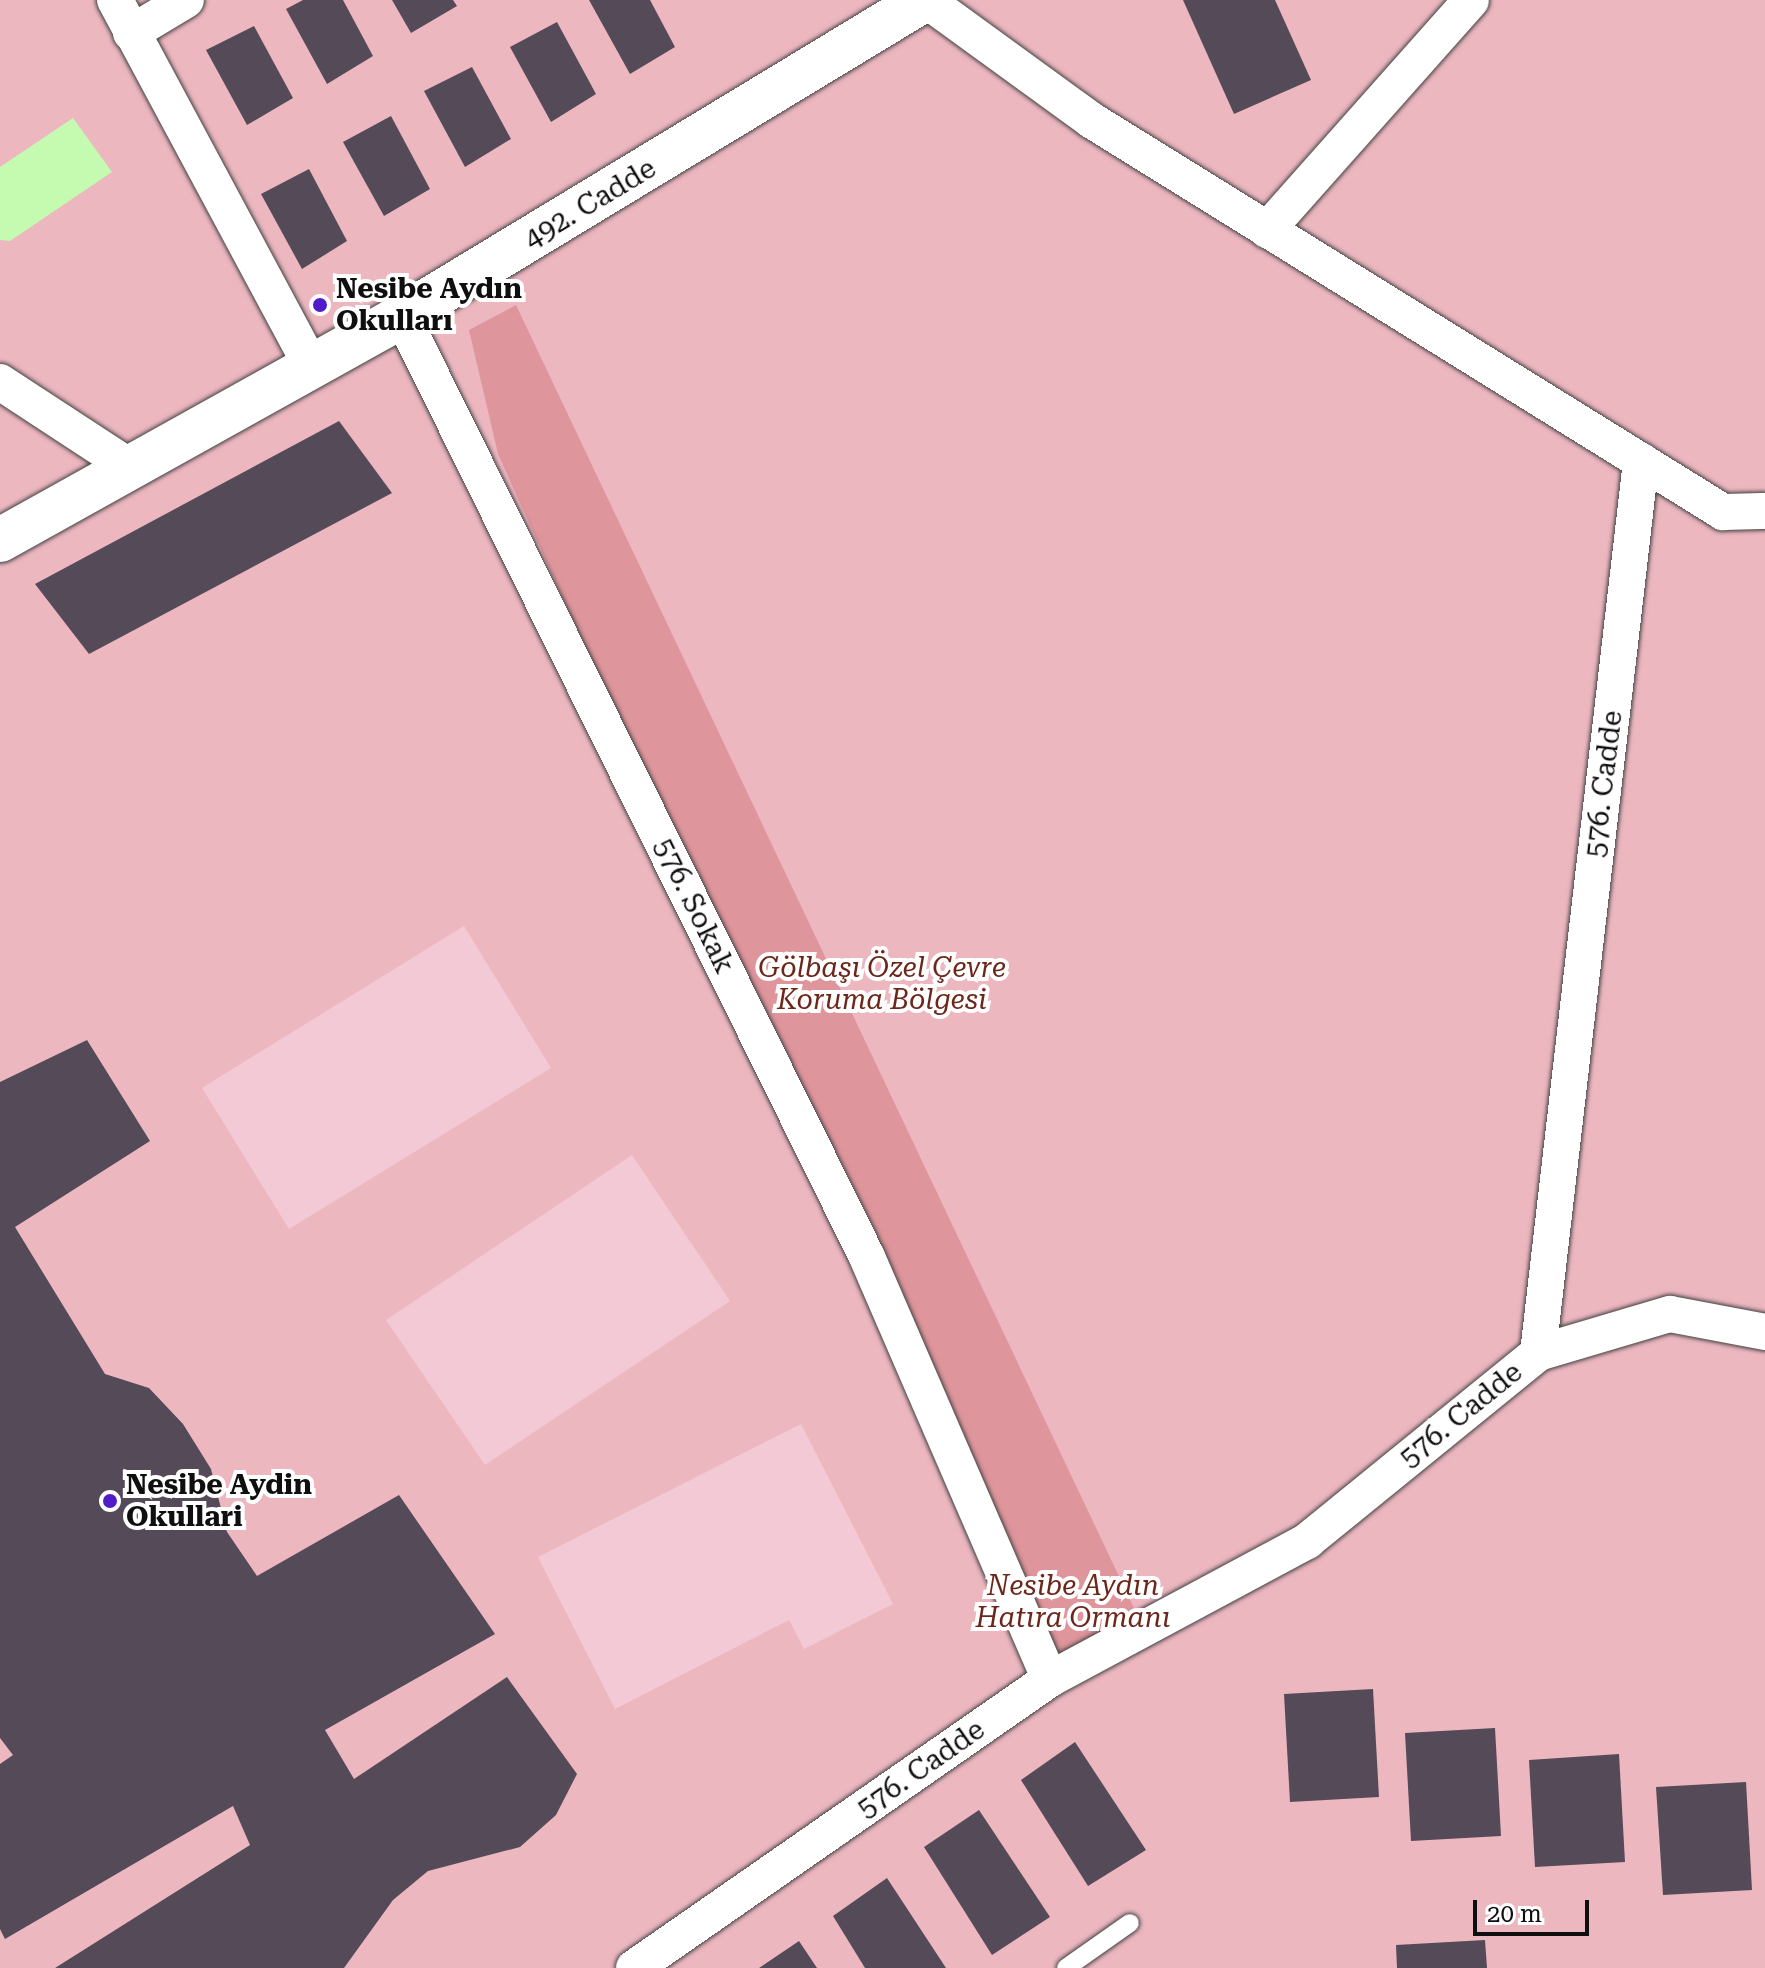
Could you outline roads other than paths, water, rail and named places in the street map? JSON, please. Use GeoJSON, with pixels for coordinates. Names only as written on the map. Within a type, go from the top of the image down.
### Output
{"type":"FeatureCollection","features":[{"type":"Feature","properties":{"kind":"street"},"geometry":{"type":"LineString","coordinates":[[115,0],[312,367]]}},
{"type":"Feature","properties":{"kind":"street"},"geometry":{"type":"LineString","coordinates":[[131,33],[186,0]]}},
{"type":"Feature","properties":{"kind":"street"},"geometry":{"type":"LineString","coordinates":[[925,0],[1091,120],[1723,512],[1765,511]]}},
{"type":"Feature","properties":{"kind":"street","name":"492. Cadde"},"geometry":{"type":"LineString","coordinates":[[0,540],[402,316],[925,0]]}},
{"type":"Feature","properties":{"kind":"street"},"geometry":{"type":"LineString","coordinates":[[1267,230],[1471,0]]}},
{"type":"Feature","properties":{"kind":"street","name":"576. Sokak"},"geometry":{"type":"LineString","coordinates":[[402,316],[867,1257],[1050,1679]]}},
{"type":"Feature","properties":{"kind":"street"},"geometry":{"type":"LineString","coordinates":[[0,382],[130,467]]}},
{"type":"Feature","properties":{"kind":"street","name":"576. Cadde"},"geometry":{"type":"LineString","coordinates":[[634,1968],[1050,1679],[1307,1541],[1538,1353],[1641,461]]}},
{"type":"Feature","properties":{"kind":"street"},"geometry":{"type":"LineString","coordinates":[[1538,1353],[1670,1314],[1765,1332]]}},
{"type":"Feature","properties":{"kind":"lane"},"geometry":{"type":"LineString","coordinates":[[1066,1968],[1130,1923]]}},
{"type":"Feature","properties":{"kind":"place","name":"Nesibe Aydın Okulları"},"geometry":{"type":"Point","coordinates":[320,305]}},
{"type":"Feature","properties":{"kind":"place","name":"Nesibe Aydin Okullari"},"geometry":{"type":"Point","coordinates":[110,1501]}},
{"type":"Feature","properties":{"kind":"park label","name":"Gölbaşı Özel Çevre Koruma Bölgesi"},"geometry":{"type":"Point","coordinates":[882,984]}},
{"type":"Feature","properties":{"kind":"park label","name":"Nesibe Aydın Hatıra Ormanı"},"geometry":{"type":"Point","coordinates":[1073,1602]}}]}
